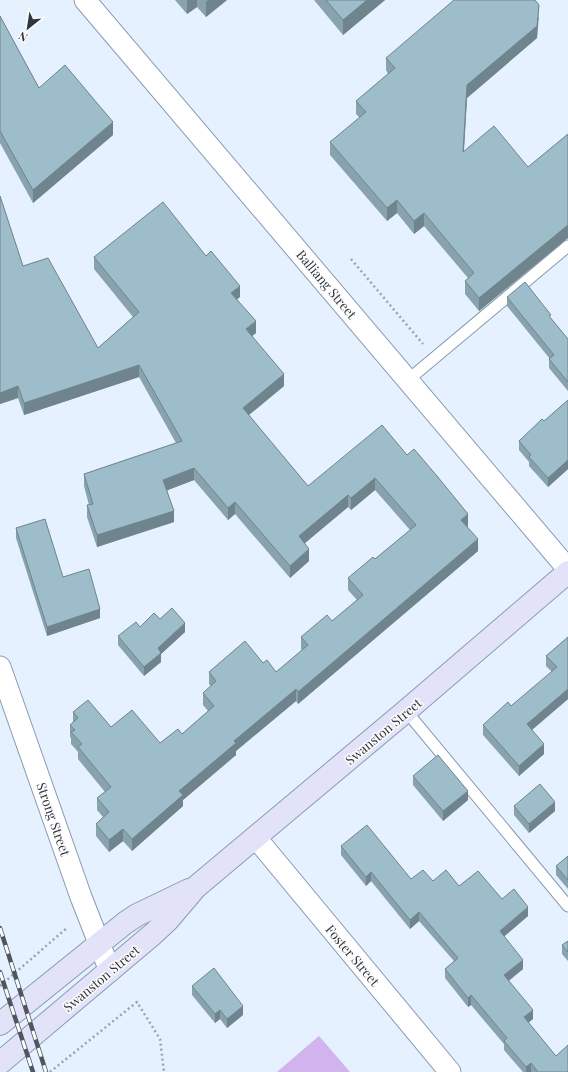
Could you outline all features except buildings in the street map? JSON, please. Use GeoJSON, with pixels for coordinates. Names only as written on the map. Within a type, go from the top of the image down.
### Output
{"type":"FeatureCollection","features":[{"type":"Feature","properties":{"kind":"street","name":"Balliang Street"},"geometry":{"type":"LineString","coordinates":[[85,0],[568,571]]}},
{"type":"Feature","properties":{"kind":"street","name":"Swanston Street"},"geometry":{"type":"LineString","coordinates":[[0,1063],[110,971],[168,920],[196,887],[406,711],[568,571]]}},
{"type":"Feature","properties":{"kind":"street","name":"Strong Street"},"geometry":{"type":"LineString","coordinates":[[0,667],[86,910],[110,971]]}},
{"type":"Feature","properties":{"kind":"street","name":"Foster Street"},"geometry":{"type":"LineString","coordinates":[[256,838],[450,1072]]}},
{"type":"Feature","properties":{"kind":"street","name":"Swanston Street"},"geometry":{"type":"LineString","coordinates":[[0,1024],[137,915],[196,887]]}},
{"type":"Feature","properties":{"kind":"lane"},"geometry":{"type":"LineString","coordinates":[[408,380],[568,246]]}},
{"type":"Feature","properties":{"kind":"lane"},"geometry":{"type":"LineString","coordinates":[[406,711],[568,906]]}},
{"type":"Feature","properties":{"kind":"path"},"geometry":{"type":"LineString","coordinates":[[351,259],[434,358]]}},
{"type":"Feature","properties":{"kind":"path"},"geometry":{"type":"LineString","coordinates":[[0,986],[86,910]]}},
{"type":"Feature","properties":{"kind":"path"},"geometry":{"type":"LineString","coordinates":[[50,1072],[137,1002],[160,1039],[164,1072]]}},
{"type":"Feature","properties":{"kind":"shaded area"},"geometry":{"type":"Polygon","coordinates":[[[319,1036],[350,1072],[277,1072],[319,1036]]]}},
{"type":"Feature","properties":{"kind":"railway"},"geometry":{"type":"LineString","coordinates":[[0,928],[46,1072]]}},
{"type":"Feature","properties":{"kind":"railway"},"geometry":{"type":"LineString","coordinates":[[0,972],[33,1072]]}}]}
